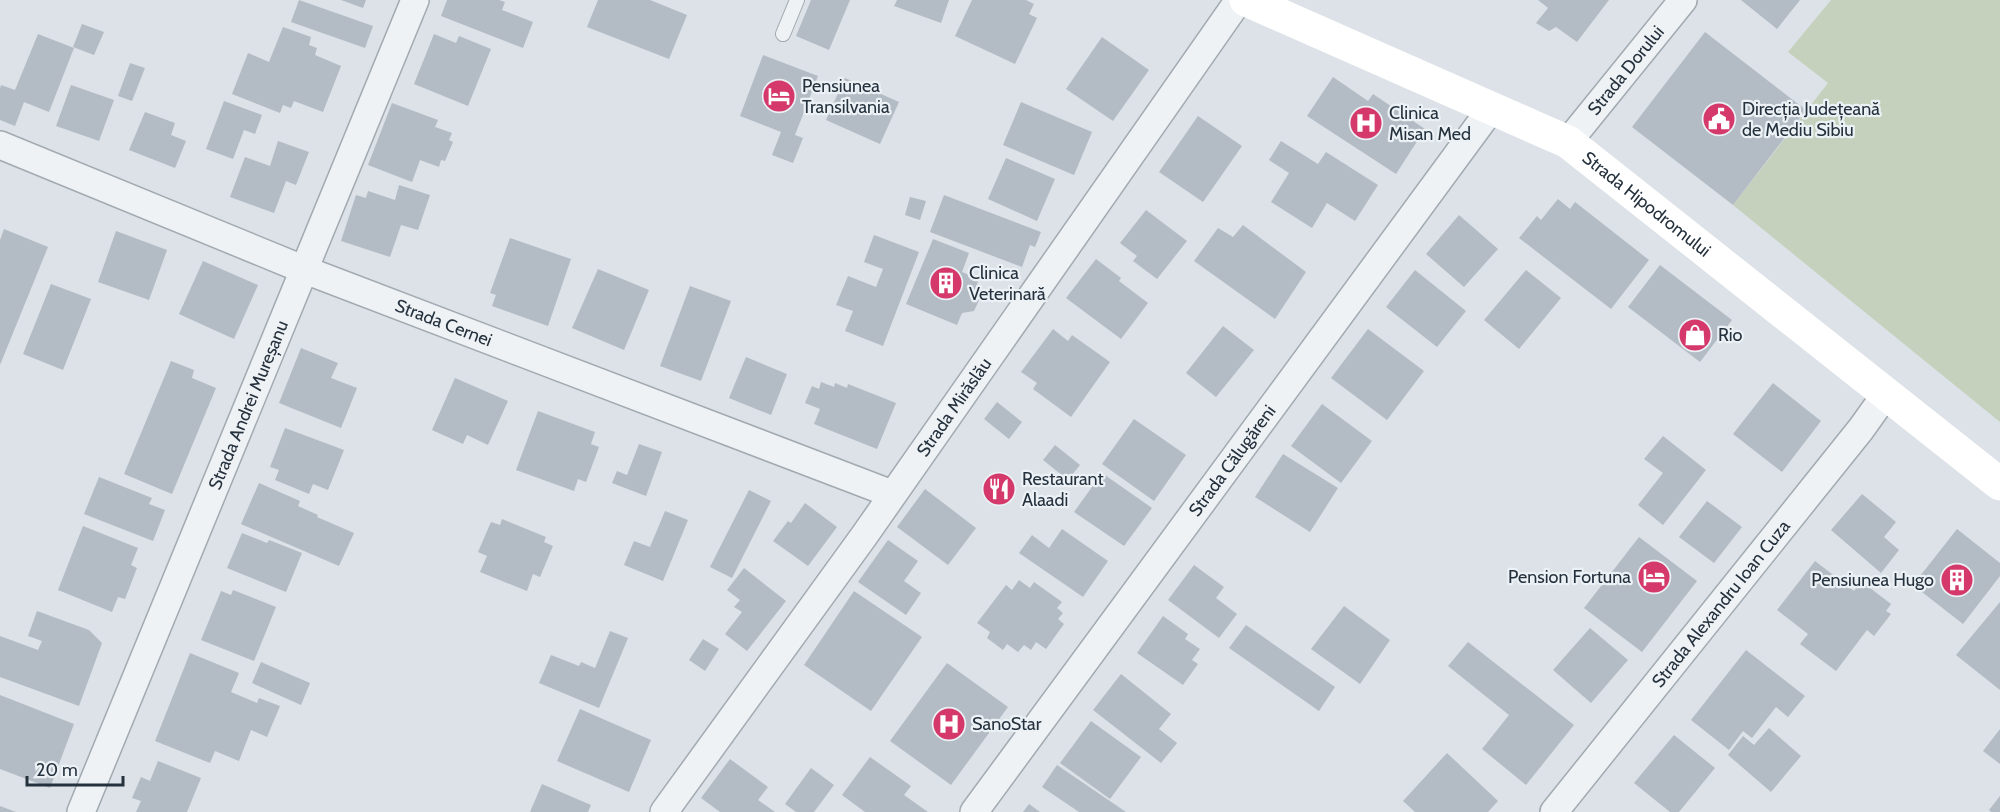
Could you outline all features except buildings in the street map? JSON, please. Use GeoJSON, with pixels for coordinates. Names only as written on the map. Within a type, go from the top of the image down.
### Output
{"type":"FeatureCollection","features":[{"type":"Feature","properties":{"kind":"street","name":"Strada Andrei Mureșanu"},"geometry":{"type":"LineString","coordinates":[[81,812],[415,0]]}},
{"type":"Feature","properties":{"kind":"street","name":"Strada Dorului"},"geometry":{"type":"LineString","coordinates":[[1568,142],[1683,0]]}},
{"type":"Feature","properties":{"kind":"street","name":"Strada Hipodromului"},"geometry":{"type":"LineString","coordinates":[[1254,2],[1568,142],[2000,484]]}},
{"type":"Feature","properties":{"kind":"street","name":"Strada Mirăslău"},"geometry":{"type":"LineString","coordinates":[[664,812],[892,494],[1254,2]]}},
{"type":"Feature","properties":{"kind":"street","name":"Strada Călugăreni"},"geometry":{"type":"LineString","coordinates":[[974,812],[1491,109]]}},
{"type":"Feature","properties":{"kind":"street","name":"Strada Cernei"},"geometry":{"type":"LineString","coordinates":[[0,145],[305,270],[892,494]]}},
{"type":"Feature","properties":{"kind":"street","name":"Strada Alexandru Ioan Cuza"},"geometry":{"type":"LineString","coordinates":[[1554,812],[1861,429],[1886,394]]}},
{"type":"Feature","properties":{"kind":"lane"},"geometry":{"type":"LineString","coordinates":[[783,34],[797,0]]}},
{"type":"Feature","properties":{"kind":"green space"},"geometry":{"type":"Polygon","coordinates":[[[1831,0],[2000,0],[2000,422],[1733,205],[1828,83],[1788,52],[1831,0]]]}},
{"type":"Feature","properties":{"kind":"place","name":"Pensiunea Transilvania"},"geometry":{"type":"Point","coordinates":[779,96]}},
{"type":"Feature","properties":{"kind":"place","name":"Direcția Județeană de Mediu Sibiu"},"geometry":{"type":"Point","coordinates":[1719,119]}},
{"type":"Feature","properties":{"kind":"place","name":"Clinica Misan Med"},"geometry":{"type":"Point","coordinates":[1366,123]}},
{"type":"Feature","properties":{"kind":"place","name":"Clinica Veterinară"},"geometry":{"type":"Point","coordinates":[946,283]}},
{"type":"Feature","properties":{"kind":"place","name":"Rio"},"geometry":{"type":"Point","coordinates":[1695,335]}},
{"type":"Feature","properties":{"kind":"place","name":"Restaurant Alaadi"},"geometry":{"type":"Point","coordinates":[999,489]}},
{"type":"Feature","properties":{"kind":"place","name":"Pension Fortuna"},"geometry":{"type":"Point","coordinates":[1654,577]}},
{"type":"Feature","properties":{"kind":"place","name":"Pensiunea Hugo"},"geometry":{"type":"Point","coordinates":[1957,580]}},
{"type":"Feature","properties":{"kind":"place","name":"SanoStar"},"geometry":{"type":"Point","coordinates":[949,724]}}]}
